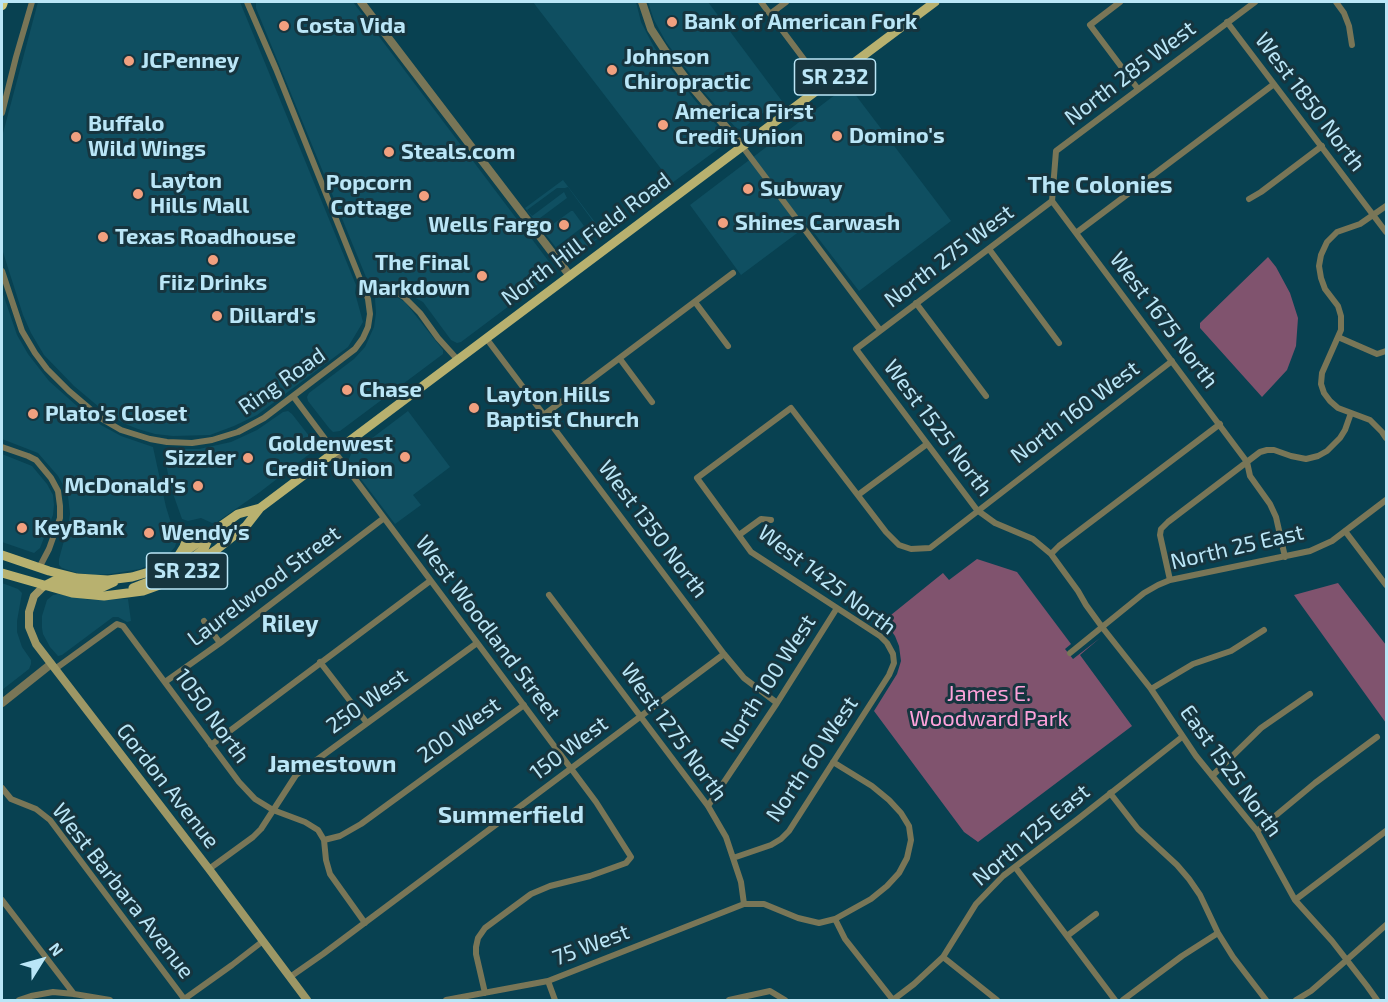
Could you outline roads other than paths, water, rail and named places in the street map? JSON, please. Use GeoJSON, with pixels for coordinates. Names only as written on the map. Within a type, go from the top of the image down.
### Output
{"type":"FeatureCollection","features":[{"type":"Feature","properties":{"kind":"main road","name":"North Hill Field Road"},"geometry":{"type":"LineString","coordinates":[[260,508],[935,2]]}},
{"type":"Feature","properties":{"kind":"main road","name":"SR 232"},"geometry":{"type":"LineString","coordinates":[[2,555],[64,575],[84,579],[119,579],[149,572],[175,560],[238,514],[260,508]]}},
{"type":"Feature","properties":{"kind":"main road","name":"SR 232"},"geometry":{"type":"LineString","coordinates":[[2,573],[43,586],[84,595],[130,594],[154,587],[182,574],[246,525],[260,508]]}},
{"type":"Feature","properties":{"kind":"main road"},"geometry":{"type":"LineString","coordinates":[[117,595],[182,566],[204,550],[207,542],[205,538]]}},
{"type":"Feature","properties":{"kind":"main road"},"geometry":{"type":"LineString","coordinates":[[2,567],[22,573],[33,572],[39,568]]}},
{"type":"Feature","properties":{"kind":"main road"},"geometry":{"type":"LineString","coordinates":[[43,586],[55,581],[80,586],[103,587],[119,579]]}},
{"type":"Feature","properties":{"kind":"main road","name":"Gordon Avenue"},"geometry":{"type":"LineString","coordinates":[[43,586],[34,596],[29,612],[28,624],[34,641],[307,1000]]}},
{"type":"Feature","properties":{"kind":"street"},"geometry":{"type":"LineString","coordinates":[[2,113],[32,2]]}},
{"type":"Feature","properties":{"kind":"street","name":"Ring Road"},"geometry":{"type":"LineString","coordinates":[[2,271],[20,326],[42,363],[61,384],[94,413],[122,430],[141,437],[167,442],[192,443],[232,435],[264,418],[351,353],[367,332],[370,321],[370,309],[365,292],[247,2]]}},
{"type":"Feature","properties":{"kind":"street"},"geometry":{"type":"LineString","coordinates":[[361,2],[570,276]]}},
{"type":"Feature","properties":{"kind":"street"},"geometry":{"type":"LineString","coordinates":[[642,2],[651,29],[666,52],[742,146],[880,330]]}},
{"type":"Feature","properties":{"kind":"street"},"geometry":{"type":"LineString","coordinates":[[761,2],[824,86]]}},
{"type":"Feature","properties":{"kind":"street"},"geometry":{"type":"LineString","coordinates":[[770,14],[786,2]]}},
{"type":"Feature","properties":{"kind":"street"},"geometry":{"type":"LineString","coordinates":[[1120,2],[1090,25],[1138,89]]}},
{"type":"Feature","properties":{"kind":"street","name":"North 285 West"},"geometry":{"type":"LineString","coordinates":[[1052,201],[1056,151],[1255,2]]}},
{"type":"Feature","properties":{"kind":"street"},"geometry":{"type":"LineString","coordinates":[[1335,2],[1344,13],[1352,45]]}},
{"type":"Feature","properties":{"kind":"street","name":"West 1850 North"},"geometry":{"type":"LineString","coordinates":[[1227,22],[1386,232]]}},
{"type":"Feature","properties":{"kind":"street"},"geometry":{"type":"LineString","coordinates":[[1076,233],[1274,84]]}},
{"type":"Feature","properties":{"kind":"street"},"geometry":{"type":"LineString","coordinates":[[1249,199],[1322,146]]}},
{"type":"Feature","properties":{"kind":"street","name":"West 1675 North"},"geometry":{"type":"LineString","coordinates":[[1052,201],[1247,462],[1250,477],[1270,504],[1276,517],[1285,557]]}},
{"type":"Feature","properties":{"kind":"street","name":"North 275 West"},"geometry":{"type":"LineString","coordinates":[[856,349],[1052,201]]}},
{"type":"Feature","properties":{"kind":"street"},"geometry":{"type":"LineString","coordinates":[[1386,206],[1360,224],[1336,232],[1327,242],[1319,266],[1325,289],[1338,306],[1341,316],[1341,330],[1322,374],[1321,384],[1324,393],[1338,408],[1370,420],[1386,438]]}},
{"type":"Feature","properties":{"kind":"street"},"geometry":{"type":"LineString","coordinates":[[989,249],[1059,343]]}},
{"type":"Feature","properties":{"kind":"street"},"geometry":{"type":"LineString","coordinates":[[544,414],[733,273]]}},
{"type":"Feature","properties":{"kind":"street"},"geometry":{"type":"LineString","coordinates":[[365,292],[381,289],[394,291],[404,297],[420,313],[457,360]]}},
{"type":"Feature","properties":{"kind":"street"},"geometry":{"type":"LineString","coordinates":[[695,302],[728,346]]}},
{"type":"Feature","properties":{"kind":"street"},"geometry":{"type":"LineString","coordinates":[[916,303],[986,396]]}},
{"type":"Feature","properties":{"kind":"street"},"geometry":{"type":"LineString","coordinates":[[1338,337],[1377,354],[1386,351]]}},
{"type":"Feature","properties":{"kind":"street","name":"West 1350 North"},"geometry":{"type":"LineString","coordinates":[[486,338],[724,654],[744,678],[777,703]]}},
{"type":"Feature","properties":{"kind":"street","name":"West 1525 North"},"geometry":{"type":"LineString","coordinates":[[856,349],[977,510],[995,523],[1033,539],[1051,554],[1078,591]]}},
{"type":"Feature","properties":{"kind":"street"},"geometry":{"type":"LineString","coordinates":[[620,359],[652,402]]}},
{"type":"Feature","properties":{"kind":"street","name":"North 160 West"},"geometry":{"type":"LineString","coordinates":[[858,495],[886,532],[899,545],[911,549],[930,548],[1172,361]]}},
{"type":"Feature","properties":{"kind":"street","name":"West Woodland Street"},"geometry":{"type":"LineString","coordinates":[[293,396],[572,769],[631,856],[626,863],[531,894],[485,928],[476,946],[485,993]]}},
{"type":"Feature","properties":{"kind":"street","name":"West 1425 North"},"geometry":{"type":"LineString","coordinates":[[858,495],[791,408],[697,478],[751,552],[880,636],[893,654]]}},
{"type":"Feature","properties":{"kind":"street"},"geometry":{"type":"LineString","coordinates":[[1170,580],[1160,535],[1161,529],[1168,522],[1260,452],[1274,450],[1306,459],[1318,456],[1335,445],[1351,413]]}},
{"type":"Feature","properties":{"kind":"street"},"geometry":{"type":"LineString","coordinates":[[1051,554],[1220,424]]}},
{"type":"Feature","properties":{"kind":"street"},"geometry":{"type":"LineString","coordinates":[[858,495],[927,444]]}},
{"type":"Feature","properties":{"kind":"street"},"geometry":{"type":"LineString","coordinates":[[2,447],[34,459],[51,478],[58,491],[60,518],[49,549],[39,568]]}},
{"type":"Feature","properties":{"kind":"street","name":"North 25 East"},"geometry":{"type":"LineString","coordinates":[[1070,653],[1144,593],[1170,580],[1310,551],[1346,531],[1386,500]]}},
{"type":"Feature","properties":{"kind":"street","name":"Laurelwood Street"},"geometry":{"type":"LineString","coordinates":[[165,682],[384,518]]}},
{"type":"Feature","properties":{"kind":"street"},"geometry":{"type":"LineString","coordinates":[[739,535],[761,519],[771,520]]}},
{"type":"Feature","properties":{"kind":"street"},"geometry":{"type":"LineString","coordinates":[[1346,531],[1386,585]]}},
{"type":"Feature","properties":{"kind":"street"},"geometry":{"type":"LineString","coordinates":[[211,745],[430,581]]}},
{"type":"Feature","properties":{"kind":"street","name":"East 1525 North"},"geometry":{"type":"LineString","coordinates":[[1078,591],[1102,627],[1151,689],[1196,756],[1257,831],[1295,900],[1347,960],[1377,1000]]}},
{"type":"Feature","properties":{"kind":"street","name":"West 1275 North"},"geometry":{"type":"LineString","coordinates":[[549,595],[708,806],[726,837],[741,882],[744,904]]}},
{"type":"Feature","properties":{"kind":"street","name":"North 100 West"},"geometry":{"type":"LineString","coordinates":[[708,806],[837,608]]}},
{"type":"Feature","properties":{"kind":"street"},"geometry":{"type":"LineString","coordinates":[[204,621],[220,643]]}},
{"type":"Feature","properties":{"kind":"street","name":"1050 North"},"geometry":{"type":"LineString","coordinates":[[53,667],[117,624],[123,626],[239,782],[255,799],[273,810],[305,822],[318,830],[324,840]]}},
{"type":"Feature","properties":{"kind":"street"},"geometry":{"type":"LineString","coordinates":[[1151,689],[1193,664],[1232,651],[1264,630]]}},
{"type":"Feature","properties":{"kind":"street","name":"250 West"},"geometry":{"type":"LineString","coordinates":[[209,869],[261,829],[297,775],[477,643]]}},
{"type":"Feature","properties":{"kind":"street","name":"150 West"},"geometry":{"type":"LineString","coordinates":[[290,977],[724,654]]}},
{"type":"Feature","properties":{"kind":"street","name":"North 60 West"},"geometry":{"type":"LineString","coordinates":[[733,858],[771,845],[789,831],[889,675],[894,663],[893,654]]}},
{"type":"Feature","properties":{"kind":"street"},"geometry":{"type":"LineString","coordinates":[[320,662],[367,723]]}},
{"type":"Feature","properties":{"kind":"street"},"geometry":{"type":"LineString","coordinates":[[2,703],[53,667]]}},
{"type":"Feature","properties":{"kind":"street"},"geometry":{"type":"LineString","coordinates":[[1212,776],[1261,728],[1310,694]]}},
{"type":"Feature","properties":{"kind":"street","name":"200 West"},"geometry":{"type":"LineString","coordinates":[[324,840],[340,836],[361,824],[524,705]]}},
{"type":"Feature","properties":{"kind":"street","name":"North 125 East"},"geometry":{"type":"LineString","coordinates":[[893,1000],[943,957],[976,904],[1003,876],[1182,737]]}},
{"type":"Feature","properties":{"kind":"street"},"geometry":{"type":"LineString","coordinates":[[1257,831],[1315,783],[1377,737]]}},
{"type":"Feature","properties":{"kind":"street"},"geometry":{"type":"LineString","coordinates":[[744,904],[764,904],[798,918],[819,923],[835,919],[871,898],[899,873],[907,858],[911,840],[909,826],[900,813],[872,786],[833,762]]}},
{"type":"Feature","properties":{"kind":"street","name":"West Barbara Avenue"},"geometry":{"type":"LineString","coordinates":[[2,788],[10,799],[36,808],[50,820],[184,1000]]}},
{"type":"Feature","properties":{"kind":"street"},"geometry":{"type":"LineString","coordinates":[[1110,793],[1138,829],[1189,879],[1200,894],[1218,933],[1233,957],[1266,1000]]}},
{"type":"Feature","properties":{"kind":"street"},"geometry":{"type":"LineString","coordinates":[[1295,900],[1386,831]]}},
{"type":"Feature","properties":{"kind":"street"},"geometry":{"type":"LineString","coordinates":[[324,840],[330,874],[365,923]]}},
{"type":"Feature","properties":{"kind":"street"},"geometry":{"type":"LineString","coordinates":[[1015,867],[1115,1000]]}},
{"type":"Feature","properties":{"kind":"street"},"geometry":{"type":"LineString","coordinates":[[2,900],[74,994]]}},
{"type":"Feature","properties":{"kind":"street","name":"75 West"},"geometry":{"type":"LineString","coordinates":[[446,1000],[548,981],[744,904]]}},
{"type":"Feature","properties":{"kind":"street"},"geometry":{"type":"LineString","coordinates":[[1067,936],[1096,914]]}},
{"type":"Feature","properties":{"kind":"street"},"geometry":{"type":"LineString","coordinates":[[835,919],[845,939],[893,1000]]}},
{"type":"Feature","properties":{"kind":"street"},"geometry":{"type":"LineString","coordinates":[[1296,1000],[1347,960],[1386,925]]}},
{"type":"Feature","properties":{"kind":"street"},"geometry":{"type":"LineString","coordinates":[[1124,1000],[1182,956],[1218,933]]}},
{"type":"Feature","properties":{"kind":"street"},"geometry":{"type":"LineString","coordinates":[[184,1000],[263,941]]}},
{"type":"Feature","properties":{"kind":"street"},"geometry":{"type":"LineString","coordinates":[[943,957],[997,1000]]}},
{"type":"Feature","properties":{"kind":"street"},"geometry":{"type":"LineString","coordinates":[[548,981],[555,1000]]}},
{"type":"Feature","properties":{"kind":"street"},"geometry":{"type":"LineString","coordinates":[[729,1000],[770,991],[785,1000]]}},
{"type":"Feature","properties":{"kind":"street"},"geometry":{"type":"LineString","coordinates":[[19,1000],[53,992],[110,1000]]}},
{"type":"Feature","properties":{"kind":"place","name":"Bank of American Fork"},"geometry":{"type":"Point","coordinates":[672,22]}},
{"type":"Feature","properties":{"kind":"place","name":"Costa Vida"},"geometry":{"type":"Point","coordinates":[284,26]}},
{"type":"Feature","properties":{"kind":"place","name":"JCPenney"},"geometry":{"type":"Point","coordinates":[129,61]}},
{"type":"Feature","properties":{"kind":"place","name":"Johnson Chiropractic"},"geometry":{"type":"Point","coordinates":[612,70]}},
{"type":"Feature","properties":{"kind":"place","name":"America First Credit Union"},"geometry":{"type":"Point","coordinates":[663,125]}},
{"type":"Feature","properties":{"kind":"place","name":"Domino's"},"geometry":{"type":"Point","coordinates":[837,136]}},
{"type":"Feature","properties":{"kind":"place","name":"Buffalo Wild Wings"},"geometry":{"type":"Point","coordinates":[76,137]}},
{"type":"Feature","properties":{"kind":"place","name":"Steals.com"},"geometry":{"type":"Point","coordinates":[389,152]}},
{"type":"Feature","properties":{"kind":"place","name":"Subway"},"geometry":{"type":"Point","coordinates":[748,189]}},
{"type":"Feature","properties":{"kind":"place","name":"Layton Hills Mall"},"geometry":{"type":"Point","coordinates":[138,194]}},
{"type":"Feature","properties":{"kind":"place","name":"Popcorn Cottage"},"geometry":{"type":"Point","coordinates":[424,196]}},
{"type":"Feature","properties":{"kind":"place","name":"Shines Carwash"},"geometry":{"type":"Point","coordinates":[723,223]}},
{"type":"Feature","properties":{"kind":"place","name":"Wells Fargo"},"geometry":{"type":"Point","coordinates":[564,225]}},
{"type":"Feature","properties":{"kind":"place","name":"Texas Roadhouse"},"geometry":{"type":"Point","coordinates":[103,237]}},
{"type":"Feature","properties":{"kind":"place","name":"Fiiz Drinks"},"geometry":{"type":"Point","coordinates":[213,260]}},
{"type":"Feature","properties":{"kind":"place","name":"The Final Markdown"},"geometry":{"type":"Point","coordinates":[482,276]}},
{"type":"Feature","properties":{"kind":"place","name":"Dillard's"},"geometry":{"type":"Point","coordinates":[217,316]}},
{"type":"Feature","properties":{"kind":"place","name":"Chase"},"geometry":{"type":"Point","coordinates":[347,390]}},
{"type":"Feature","properties":{"kind":"place","name":"Layton Hills Baptist Church"},"geometry":{"type":"Point","coordinates":[474,408]}},
{"type":"Feature","properties":{"kind":"place","name":"Plato's Closet"},"geometry":{"type":"Point","coordinates":[33,414]}},
{"type":"Feature","properties":{"kind":"place","name":"Goldenwest Credit Union"},"geometry":{"type":"Point","coordinates":[405,457]}},
{"type":"Feature","properties":{"kind":"place","name":"Sizzler"},"geometry":{"type":"Point","coordinates":[248,458]}},
{"type":"Feature","properties":{"kind":"place","name":"McDonald's"},"geometry":{"type":"Point","coordinates":[198,486]}},
{"type":"Feature","properties":{"kind":"place","name":"KeyBank"},"geometry":{"type":"Point","coordinates":[22,528]}},
{"type":"Feature","properties":{"kind":"place","name":"Wendy's"},"geometry":{"type":"Point","coordinates":[149,533]}},
{"type":"Feature","properties":{"kind":"district","name":"The Colonies"},"geometry":{"type":"Point","coordinates":[1100,185]}},
{"type":"Feature","properties":{"kind":"district","name":"Riley"},"geometry":{"type":"Point","coordinates":[290,624]}},
{"type":"Feature","properties":{"kind":"district","name":"Jamestown"},"geometry":{"type":"Point","coordinates":[332,764]}},
{"type":"Feature","properties":{"kind":"district","name":"Summerfield"},"geometry":{"type":"Point","coordinates":[511,815]}},
{"type":"Feature","properties":{"kind":"park label","name":"James E. Woodward Park"},"geometry":{"type":"Point","coordinates":[989,706]}}]}
